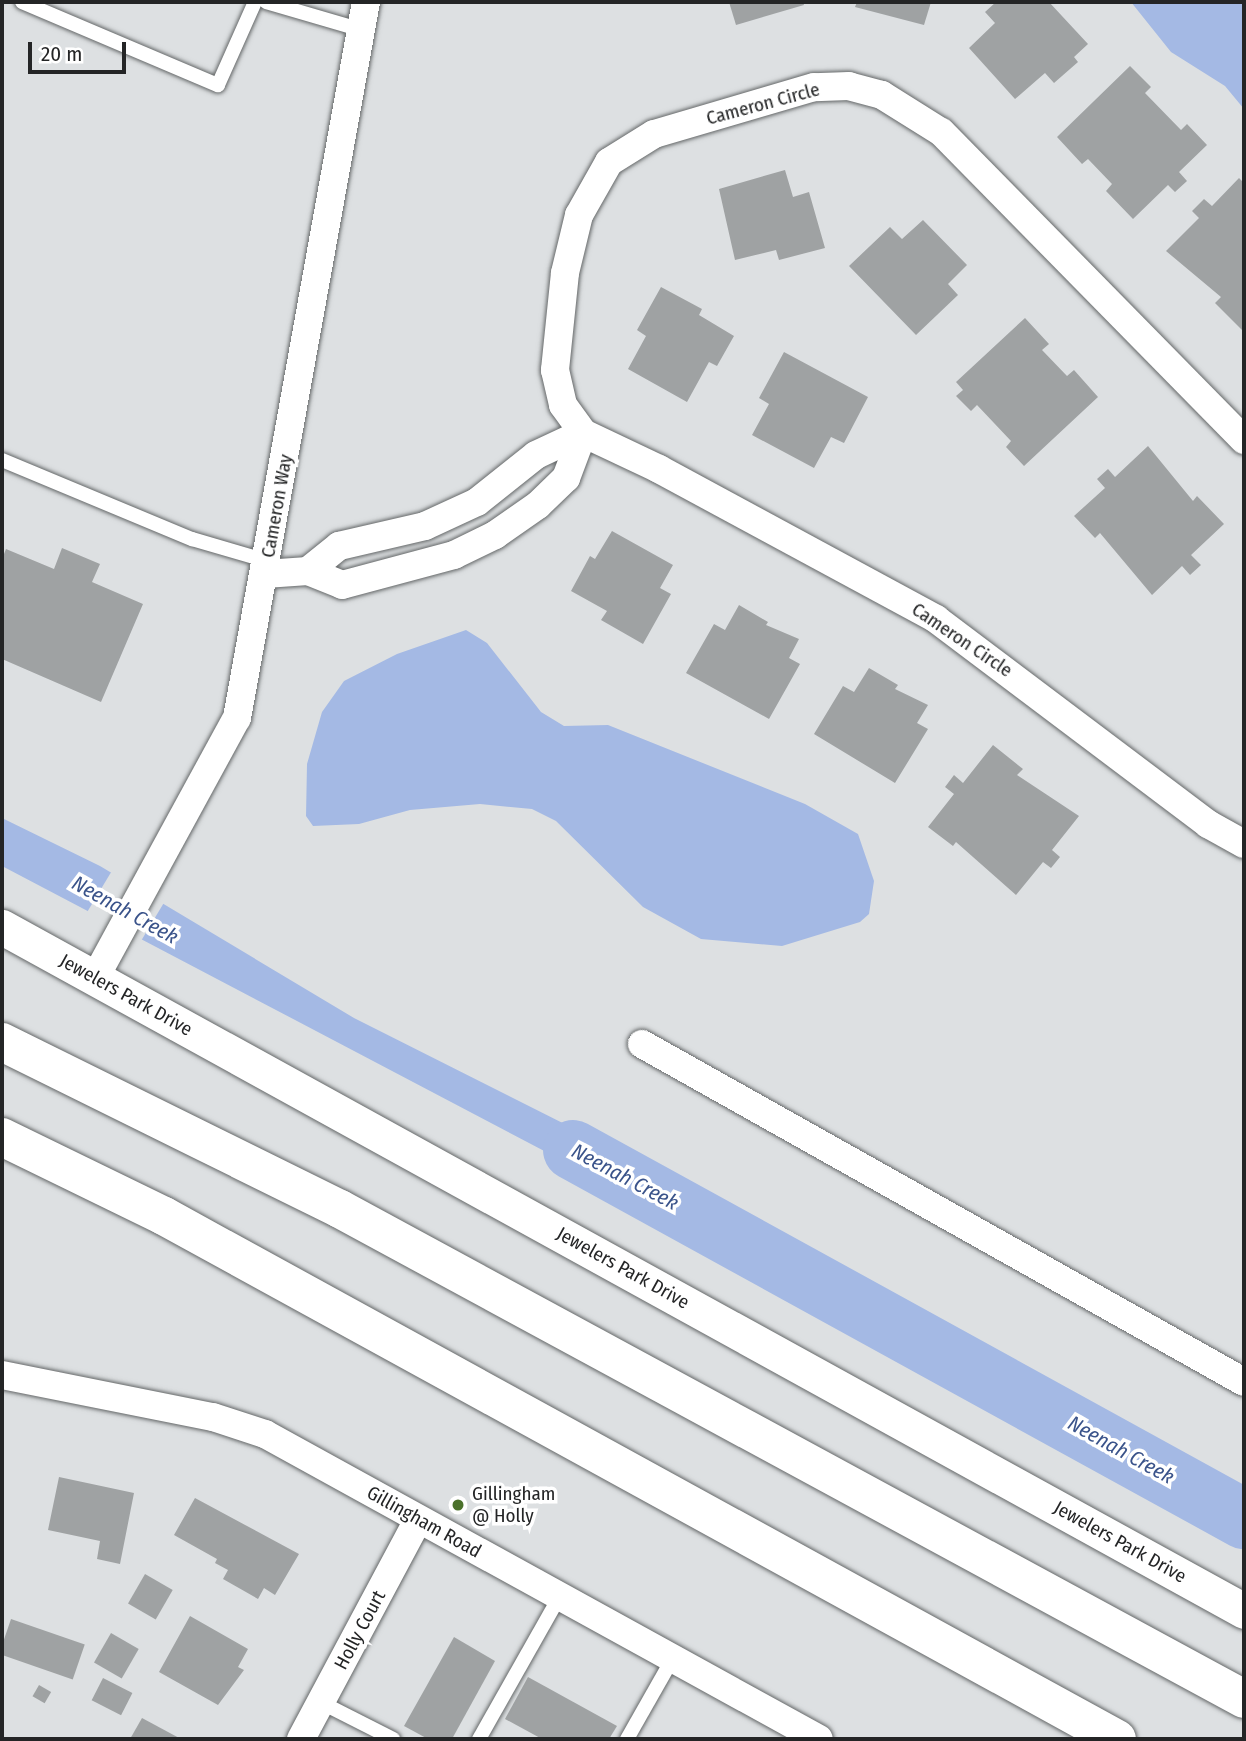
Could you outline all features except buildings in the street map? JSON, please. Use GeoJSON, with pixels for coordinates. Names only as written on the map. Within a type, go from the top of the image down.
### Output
{"type":"FeatureCollection","features":[{"type":"Feature","properties":{"kind":"highway"},"geometry":{"type":"LineString","coordinates":[[2,1042],[340,1209],[1244,1699]]}},
{"type":"Feature","properties":{"kind":"highway"},"geometry":{"type":"LineString","coordinates":[[2,1137],[212,1241],[1117,1739]]}},
{"type":"Feature","properties":{"kind":"street","name":"Cameron Way"},"geometry":{"type":"LineString","coordinates":[[95,978],[237,718],[366,2]]}},
{"type":"Feature","properties":{"kind":"street","name":"Cameron Circle"},"geometry":{"type":"LineString","coordinates":[[1244,440],[941,132],[882,95],[849,86],[814,87],[654,134],[609,162],[579,215],[557,328],[555,370],[563,405],[583,433],[659,469],[936,620],[1208,824],[1244,844]]}},
{"type":"Feature","properties":{"kind":"street"},"geometry":{"type":"LineString","coordinates":[[266,567],[308,571],[342,585],[415,568],[495,535],[538,505],[566,478],[583,433]]}},
{"type":"Feature","properties":{"kind":"street"},"geometry":{"type":"LineString","coordinates":[[308,571],[339,546],[425,526],[477,502],[536,455],[583,433]]}},
{"type":"Feature","properties":{"kind":"street","name":"Jewelers Park Drive"},"geometry":{"type":"LineString","coordinates":[[2,927],[1244,1611]]}},
{"type":"Feature","properties":{"kind":"street"},"geometry":{"type":"LineString","coordinates":[[642,1044],[1244,1382]]}},
{"type":"Feature","properties":{"kind":"street","name":"Gillingham Road"},"geometry":{"type":"LineString","coordinates":[[2,1375],[239,1424],[265,1434],[814,1738]]}},
{"type":"Feature","properties":{"kind":"street","name":"Holly Court"},"geometry":{"type":"LineString","coordinates":[[301,1739],[418,1520]]}},
{"type":"Feature","properties":{"kind":"lane"},"geometry":{"type":"LineString","coordinates":[[22,2],[218,85],[254,2]]}},
{"type":"Feature","properties":{"kind":"lane"},"geometry":{"type":"LineString","coordinates":[[266,2],[362,30]]}},
{"type":"Feature","properties":{"kind":"lane"},"geometry":{"type":"LineString","coordinates":[[2,460],[266,567]]}},
{"type":"Feature","properties":{"kind":"lane"},"geometry":{"type":"LineString","coordinates":[[479,1739],[560,1596]]}},
{"type":"Feature","properties":{"kind":"lane"},"geometry":{"type":"LineString","coordinates":[[627,1739],[673,1658]]}},
{"type":"Feature","properties":{"kind":"lane"},"geometry":{"type":"LineString","coordinates":[[322,1703],[393,1739]]}},
{"type":"Feature","properties":{"kind":"water"},"geometry":{"type":"Polygon","coordinates":[[[1131,2],[1244,2],[1244,109],[1225,86],[1171,52],[1131,2]]]}},
{"type":"Feature","properties":{"kind":"water"},"geometry":{"type":"Polygon","coordinates":[[[466,630],[487,643],[541,712],[564,726],[608,725],[805,804],[858,834],[874,881],[869,914],[860,922],[782,946],[701,939],[643,907],[556,821],[532,809],[480,804],[410,810],[359,824],[313,826],[306,816],[307,764],[322,712],[344,681],[397,654],[466,630]]]}},
{"type":"Feature","properties":{"kind":"water"},"geometry":{"type":"Polygon","coordinates":[[[2,818],[100,866],[354,1018],[646,1165],[645,1188],[611,1186],[2,866],[2,818]]]}},
{"type":"Feature","properties":{"kind":"pier"},"geometry":{"type":"Polygon","coordinates":[[[113,869],[165,900],[139,944],[87,913],[113,869]]]}},
{"type":"Feature","properties":{"kind":"pier"},"geometry":{"type":"Polygon","coordinates":[[[568,1123],[597,1137],[579,1174],[550,1160],[568,1123]]]}},
{"type":"Feature","properties":{"kind":"waterway","name":"Neenah Creek"},"geometry":{"type":"LineString","coordinates":[[573,1150],[1244,1519]]}},
{"type":"Feature","properties":{"kind":"place","name":"Gillingham @ Holly"},"geometry":{"type":"Point","coordinates":[458,1505]}}]}
